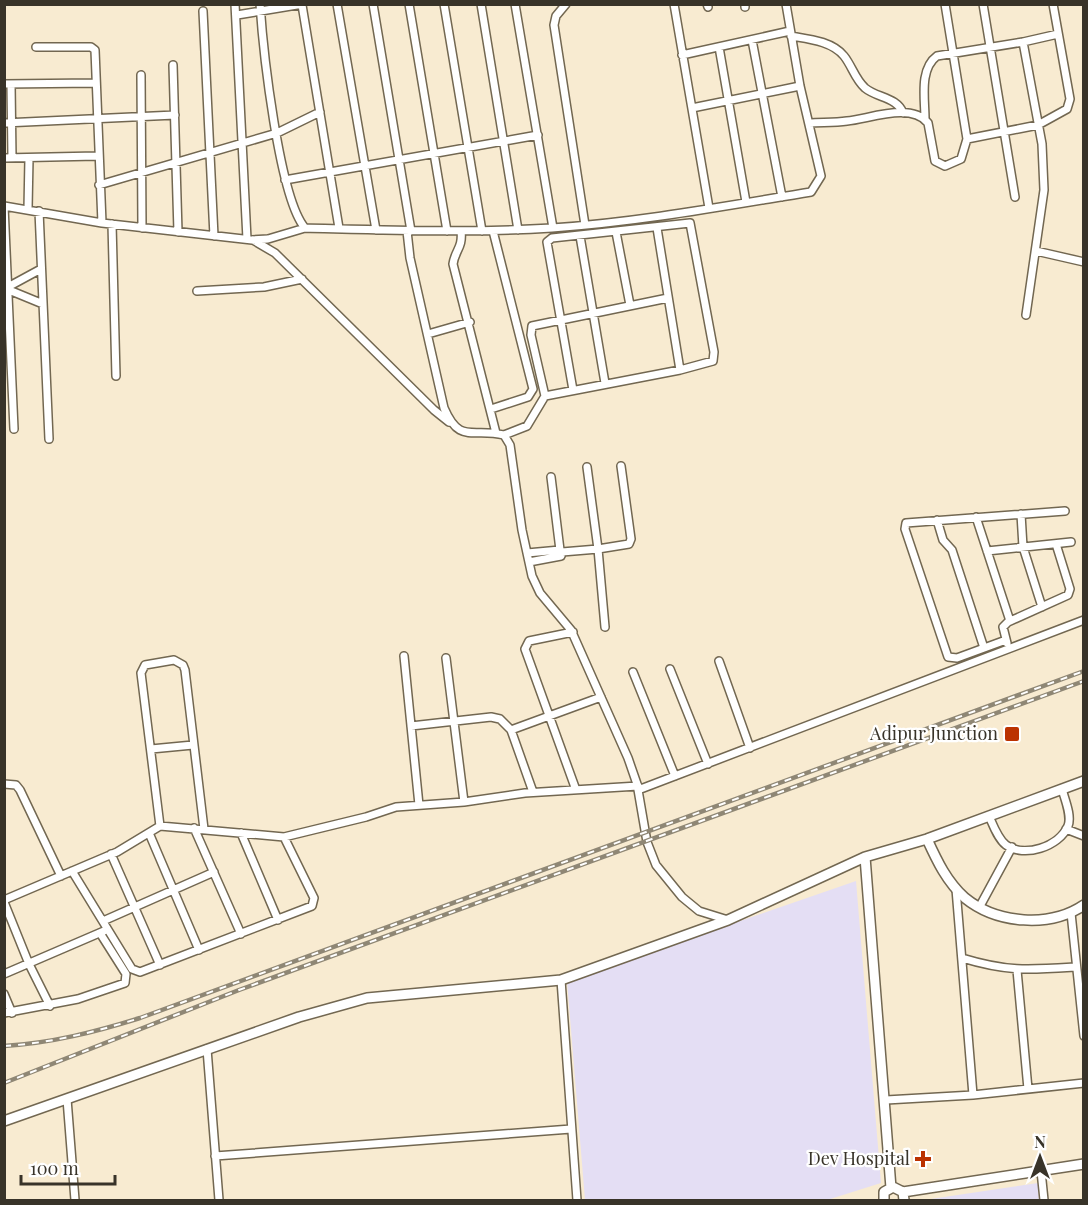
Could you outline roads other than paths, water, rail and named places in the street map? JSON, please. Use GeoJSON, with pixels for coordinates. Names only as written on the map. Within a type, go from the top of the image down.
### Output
{"type":"FeatureCollection","features":[{"type":"Feature","properties":{"kind":"main road"},"geometry":{"type":"LineString","coordinates":[[4,1121],[299,1017],[367,998],[561,980],[728,920],[865,857],[927,839],[1083,781]]}},
{"type":"Feature","properties":{"kind":"main road"},"geometry":{"type":"LineString","coordinates":[[927,839],[942,872],[966,898],[994,914],[1033,921],[1064,917],[1083,905]]}},
{"type":"Feature","properties":{"kind":"main road"},"geometry":{"type":"LineString","coordinates":[[865,857],[886,1100],[891,1188]]}},
{"type":"Feature","properties":{"kind":"main road"},"geometry":{"type":"LineString","coordinates":[[891,1188],[904,1197],[1083,1164]]}},
{"type":"Feature","properties":{"kind":"main road"},"geometry":{"type":"LineString","coordinates":[[1041,1173],[1083,1168]]}},
{"type":"Feature","properties":{"kind":"main road"},"geometry":{"type":"LineString","coordinates":[[882,1200],[884,1192],[891,1188]]}},
{"type":"Feature","properties":{"kind":"street"},"geometry":{"type":"LineString","coordinates":[[236,4],[249,239]]}},
{"type":"Feature","properties":{"kind":"street"},"geometry":{"type":"LineString","coordinates":[[337,4],[376,230]]}},
{"type":"Feature","properties":{"kind":"street"},"geometry":{"type":"LineString","coordinates":[[373,4],[409,231],[428,334],[444,408],[451,424]]}},
{"type":"Feature","properties":{"kind":"street"},"geometry":{"type":"LineString","coordinates":[[409,4],[447,231]]}},
{"type":"Feature","properties":{"kind":"street"},"geometry":{"type":"LineString","coordinates":[[444,4],[483,231]]}},
{"type":"Feature","properties":{"kind":"street"},"geometry":{"type":"LineString","coordinates":[[481,4],[518,230]]}},
{"type":"Feature","properties":{"kind":"street"},"geometry":{"type":"LineString","coordinates":[[515,4],[553,228]]}},
{"type":"Feature","properties":{"kind":"street"},"geometry":{"type":"LineString","coordinates":[[566,4],[556,16],[554,25],[585,225]]}},
{"type":"Feature","properties":{"kind":"street"},"geometry":{"type":"LineString","coordinates":[[674,4],[709,208]]}},
{"type":"Feature","properties":{"kind":"street"},"geometry":{"type":"LineString","coordinates":[[14,429],[5,288],[4,206],[142,228],[268,239],[305,228],[493,231],[553,228],[811,192],[821,176],[786,4]]}},
{"type":"Feature","properties":{"kind":"street"},"geometry":{"type":"LineString","coordinates":[[945,4],[954,54],[968,139],[961,159],[945,166],[939,165],[932,155],[930,127],[925,119],[927,67],[937,56],[954,54],[1023,42],[1058,34]]}},
{"type":"Feature","properties":{"kind":"street"},"geometry":{"type":"LineString","coordinates":[[983,4],[1014,197]]}},
{"type":"Feature","properties":{"kind":"street"},"geometry":{"type":"LineString","coordinates":[[968,139],[1004,134],[1038,125],[1067,109],[1070,104],[1053,4]]}},
{"type":"Feature","properties":{"kind":"street"},"geometry":{"type":"LineString","coordinates":[[237,15],[260,8],[299,5],[339,228]]}},
{"type":"Feature","properties":{"kind":"street"},"geometry":{"type":"LineString","coordinates":[[260,8],[285,180],[298,220],[305,228]]}},
{"type":"Feature","properties":{"kind":"street"},"geometry":{"type":"LineString","coordinates":[[203,11],[214,236]]}},
{"type":"Feature","properties":{"kind":"street"},"geometry":{"type":"LineString","coordinates":[[682,55],[791,34],[819,41],[835,48],[843,55],[865,89],[896,102],[903,113]]}},
{"type":"Feature","properties":{"kind":"street"},"geometry":{"type":"LineString","coordinates":[[752,40],[782,197]]}},
{"type":"Feature","properties":{"kind":"street"},"geometry":{"type":"LineString","coordinates":[[1023,42],[1042,144],[1044,190],[1026,315]]}},
{"type":"Feature","properties":{"kind":"street"},"geometry":{"type":"LineString","coordinates":[[36,47],[91,47],[95,50],[97,156],[102,223]]}},
{"type":"Feature","properties":{"kind":"street"},"geometry":{"type":"LineString","coordinates":[[719,47],[746,201]]}},
{"type":"Feature","properties":{"kind":"street"},"geometry":{"type":"LineString","coordinates":[[173,65],[178,232]]}},
{"type":"Feature","properties":{"kind":"street"},"geometry":{"type":"LineString","coordinates":[[141,75],[142,228]]}},
{"type":"Feature","properties":{"kind":"street"},"geometry":{"type":"LineString","coordinates":[[95,83],[8,84],[8,158],[97,156]]}},
{"type":"Feature","properties":{"kind":"street"},"geometry":{"type":"LineString","coordinates":[[692,108],[801,86]]}},
{"type":"Feature","properties":{"kind":"street"},"geometry":{"type":"LineString","coordinates":[[99,185],[277,132],[320,112]]}},
{"type":"Feature","properties":{"kind":"street"},"geometry":{"type":"LineString","coordinates":[[809,123],[845,122],[903,113],[925,119]]}},
{"type":"Feature","properties":{"kind":"street"},"geometry":{"type":"LineString","coordinates":[[8,123],[174,115]]}},
{"type":"Feature","properties":{"kind":"street"},"geometry":{"type":"LineString","coordinates":[[285,180],[538,135]]}},
{"type":"Feature","properties":{"kind":"street"},"geometry":{"type":"LineString","coordinates":[[28,209],[29,158]]}},
{"type":"Feature","properties":{"kind":"street"},"geometry":{"type":"LineString","coordinates":[[39,211],[49,439]]}},
{"type":"Feature","properties":{"kind":"street"},"geometry":{"type":"LineString","coordinates":[[545,396],[711,362],[714,352],[692,226],[687,222],[657,228],[552,238],[546,245],[573,390]]}},
{"type":"Feature","properties":{"kind":"street"},"geometry":{"type":"LineString","coordinates":[[112,224],[116,376]]}},
{"type":"Feature","properties":{"kind":"street"},"geometry":{"type":"LineString","coordinates":[[657,228],[680,370]]}},
{"type":"Feature","properties":{"kind":"street"},"geometry":{"type":"LineString","coordinates":[[461,231],[462,242],[453,264],[491,409],[500,434],[510,445],[527,554],[540,593],[573,632],[601,697],[638,788],[647,842],[656,865],[665,879],[699,911],[728,920]]}},
{"type":"Feature","properties":{"kind":"street"},"geometry":{"type":"LineString","coordinates":[[491,409],[528,397],[532,389],[493,231]]}},
{"type":"Feature","properties":{"kind":"street"},"geometry":{"type":"LineString","coordinates":[[616,232],[630,305]]}},
{"type":"Feature","properties":{"kind":"street"},"geometry":{"type":"LineString","coordinates":[[580,236],[605,383]]}},
{"type":"Feature","properties":{"kind":"street"},"geometry":{"type":"LineString","coordinates":[[249,239],[275,253],[434,411],[460,432],[500,434],[527,426],[545,396],[531,330],[535,324],[668,298]]}},
{"type":"Feature","properties":{"kind":"street"},"geometry":{"type":"LineString","coordinates":[[1036,251],[1083,262]]}},
{"type":"Feature","properties":{"kind":"street"},"geometry":{"type":"LineString","coordinates":[[5,288],[41,269]]}},
{"type":"Feature","properties":{"kind":"street"},"geometry":{"type":"LineString","coordinates":[[197,291],[264,287],[302,279]]}},
{"type":"Feature","properties":{"kind":"street"},"geometry":{"type":"LineString","coordinates":[[5,288],[43,304]]}},
{"type":"Feature","properties":{"kind":"street"},"geometry":{"type":"LineString","coordinates":[[428,334],[470,322]]}},
{"type":"Feature","properties":{"kind":"street"},"geometry":{"type":"LineString","coordinates":[[527,554],[598,549],[630,543],[621,466]]}},
{"type":"Feature","properties":{"kind":"street"},"geometry":{"type":"LineString","coordinates":[[587,468],[598,549],[605,627]]}},
{"type":"Feature","properties":{"kind":"street"},"geometry":{"type":"LineString","coordinates":[[529,562],[561,556],[551,477]]}},
{"type":"Feature","properties":{"kind":"street"},"geometry":{"type":"LineString","coordinates":[[1006,640],[957,658],[946,655],[905,529],[908,522],[1065,511]]}},
{"type":"Feature","properties":{"kind":"street"},"geometry":{"type":"LineString","coordinates":[[1021,514],[1023,548],[1042,607]]}},
{"type":"Feature","properties":{"kind":"street"},"geometry":{"type":"LineString","coordinates":[[976,517],[1010,621]]}},
{"type":"Feature","properties":{"kind":"street"},"geometry":{"type":"LineString","coordinates":[[937,520],[943,540],[952,550],[984,648]]}},
{"type":"Feature","properties":{"kind":"street"},"geometry":{"type":"LineString","coordinates":[[987,551],[1071,542]]}},
{"type":"Feature","properties":{"kind":"street"},"geometry":{"type":"LineString","coordinates":[[1009,649],[1003,627],[1010,621],[1066,598],[1070,592],[1056,544]]}},
{"type":"Feature","properties":{"kind":"street"},"geometry":{"type":"LineString","coordinates":[[50,1006],[28,964],[4,901],[111,854],[160,826],[284,837],[366,817],[390,808],[464,802],[532,792],[638,788],[708,764],[1083,620]]}},
{"type":"Feature","properties":{"kind":"street"},"geometry":{"type":"LineString","coordinates":[[573,632],[529,641],[525,649],[576,790]]}},
{"type":"Feature","properties":{"kind":"street"},"geometry":{"type":"LineString","coordinates":[[404,656],[419,805]]}},
{"type":"Feature","properties":{"kind":"street"},"geometry":{"type":"LineString","coordinates":[[446,658],[464,802]]}},
{"type":"Feature","properties":{"kind":"street"},"geometry":{"type":"LineString","coordinates":[[160,826],[141,673],[146,665],[174,660],[183,664],[185,670],[204,829]]}},
{"type":"Feature","properties":{"kind":"street"},"geometry":{"type":"LineString","coordinates":[[719,661],[750,748]]}},
{"type":"Feature","properties":{"kind":"street"},"geometry":{"type":"LineString","coordinates":[[670,669],[708,764]]}},
{"type":"Feature","properties":{"kind":"street"},"geometry":{"type":"LineString","coordinates":[[633,672],[675,776]]}},
{"type":"Feature","properties":{"kind":"street"},"geometry":{"type":"LineString","coordinates":[[511,730],[601,697]]}},
{"type":"Feature","properties":{"kind":"street"},"geometry":{"type":"LineString","coordinates":[[411,726],[495,717],[503,721],[511,730],[532,792]]}},
{"type":"Feature","properties":{"kind":"street"},"geometry":{"type":"LineString","coordinates":[[151,749],[193,745]]}},
{"type":"Feature","properties":{"kind":"street"},"geometry":{"type":"LineString","coordinates":[[4,784],[16,785],[20,790],[61,876]]}},
{"type":"Feature","properties":{"kind":"street"},"geometry":{"type":"LineString","coordinates":[[989,816],[1005,845],[1022,851],[1040,848],[1060,839],[1069,825],[1062,789]]}},
{"type":"Feature","properties":{"kind":"street"},"geometry":{"type":"LineString","coordinates":[[194,828],[241,934]]}},
{"type":"Feature","properties":{"kind":"street"},"geometry":{"type":"LineString","coordinates":[[1066,829],[1083,836]]}},
{"type":"Feature","properties":{"kind":"street"},"geometry":{"type":"LineString","coordinates":[[149,833],[199,950]]}},
{"type":"Feature","properties":{"kind":"street"},"geometry":{"type":"LineString","coordinates":[[241,833],[278,920]]}},
{"type":"Feature","properties":{"kind":"street"},"geometry":{"type":"LineString","coordinates":[[72,871],[132,969],[140,972],[308,909],[314,903],[284,837]]}},
{"type":"Feature","properties":{"kind":"street"},"geometry":{"type":"LineString","coordinates":[[980,906],[1012,847]]}},
{"type":"Feature","properties":{"kind":"street"},"geometry":{"type":"LineString","coordinates":[[111,854],[160,965]]}},
{"type":"Feature","properties":{"kind":"street"},"geometry":{"type":"LineString","coordinates":[[103,921],[214,872]]}},
{"type":"Feature","properties":{"kind":"street"},"geometry":{"type":"LineString","coordinates":[[956,887],[973,1095]]}},
{"type":"Feature","properties":{"kind":"street"},"geometry":{"type":"LineString","coordinates":[[1071,913],[1083,1036]]}},
{"type":"Feature","properties":{"kind":"street"},"geometry":{"type":"LineString","coordinates":[[4,974],[108,930]]}},
{"type":"Feature","properties":{"kind":"street"},"geometry":{"type":"LineString","coordinates":[[4,994],[8,1013],[50,1006],[125,983],[126,974],[100,933]]}},
{"type":"Feature","properties":{"kind":"street"},"geometry":{"type":"LineString","coordinates":[[962,958],[998,969],[1076,967]]}},
{"type":"Feature","properties":{"kind":"street"},"geometry":{"type":"LineString","coordinates":[[1017,970],[1028,1089]]}},
{"type":"Feature","properties":{"kind":"street"},"geometry":{"type":"LineString","coordinates":[[561,980],[577,1200]]}},
{"type":"Feature","properties":{"kind":"street"},"geometry":{"type":"LineString","coordinates":[[207,1049],[219,1200]]}},
{"type":"Feature","properties":{"kind":"street"},"geometry":{"type":"LineString","coordinates":[[886,1100],[973,1095],[1083,1083]]}},
{"type":"Feature","properties":{"kind":"street"},"geometry":{"type":"LineString","coordinates":[[67,1099],[75,1200]]}},
{"type":"Feature","properties":{"kind":"street"},"geometry":{"type":"LineString","coordinates":[[215,1156],[571,1129]]}},
{"type":"Feature","properties":{"kind":"street"},"geometry":{"type":"LineString","coordinates":[[1041,1173],[1044,1200]]}},
{"type":"Feature","properties":{"kind":"railway"},"geometry":{"type":"LineString","coordinates":[[4,1046],[73,1036],[140,1018],[1084,671]]}},
{"type":"Feature","properties":{"kind":"railway"},"geometry":{"type":"LineString","coordinates":[[4,1083],[239,990],[1084,681]]}},
{"type":"Feature","properties":{"kind":"place","name":"Adipur Junction"},"geometry":{"type":"Point","coordinates":[1012,734]}},
{"type":"Feature","properties":{"kind":"place","name":"Dev Hospital"},"geometry":{"type":"Point","coordinates":[923,1159]}}]}
